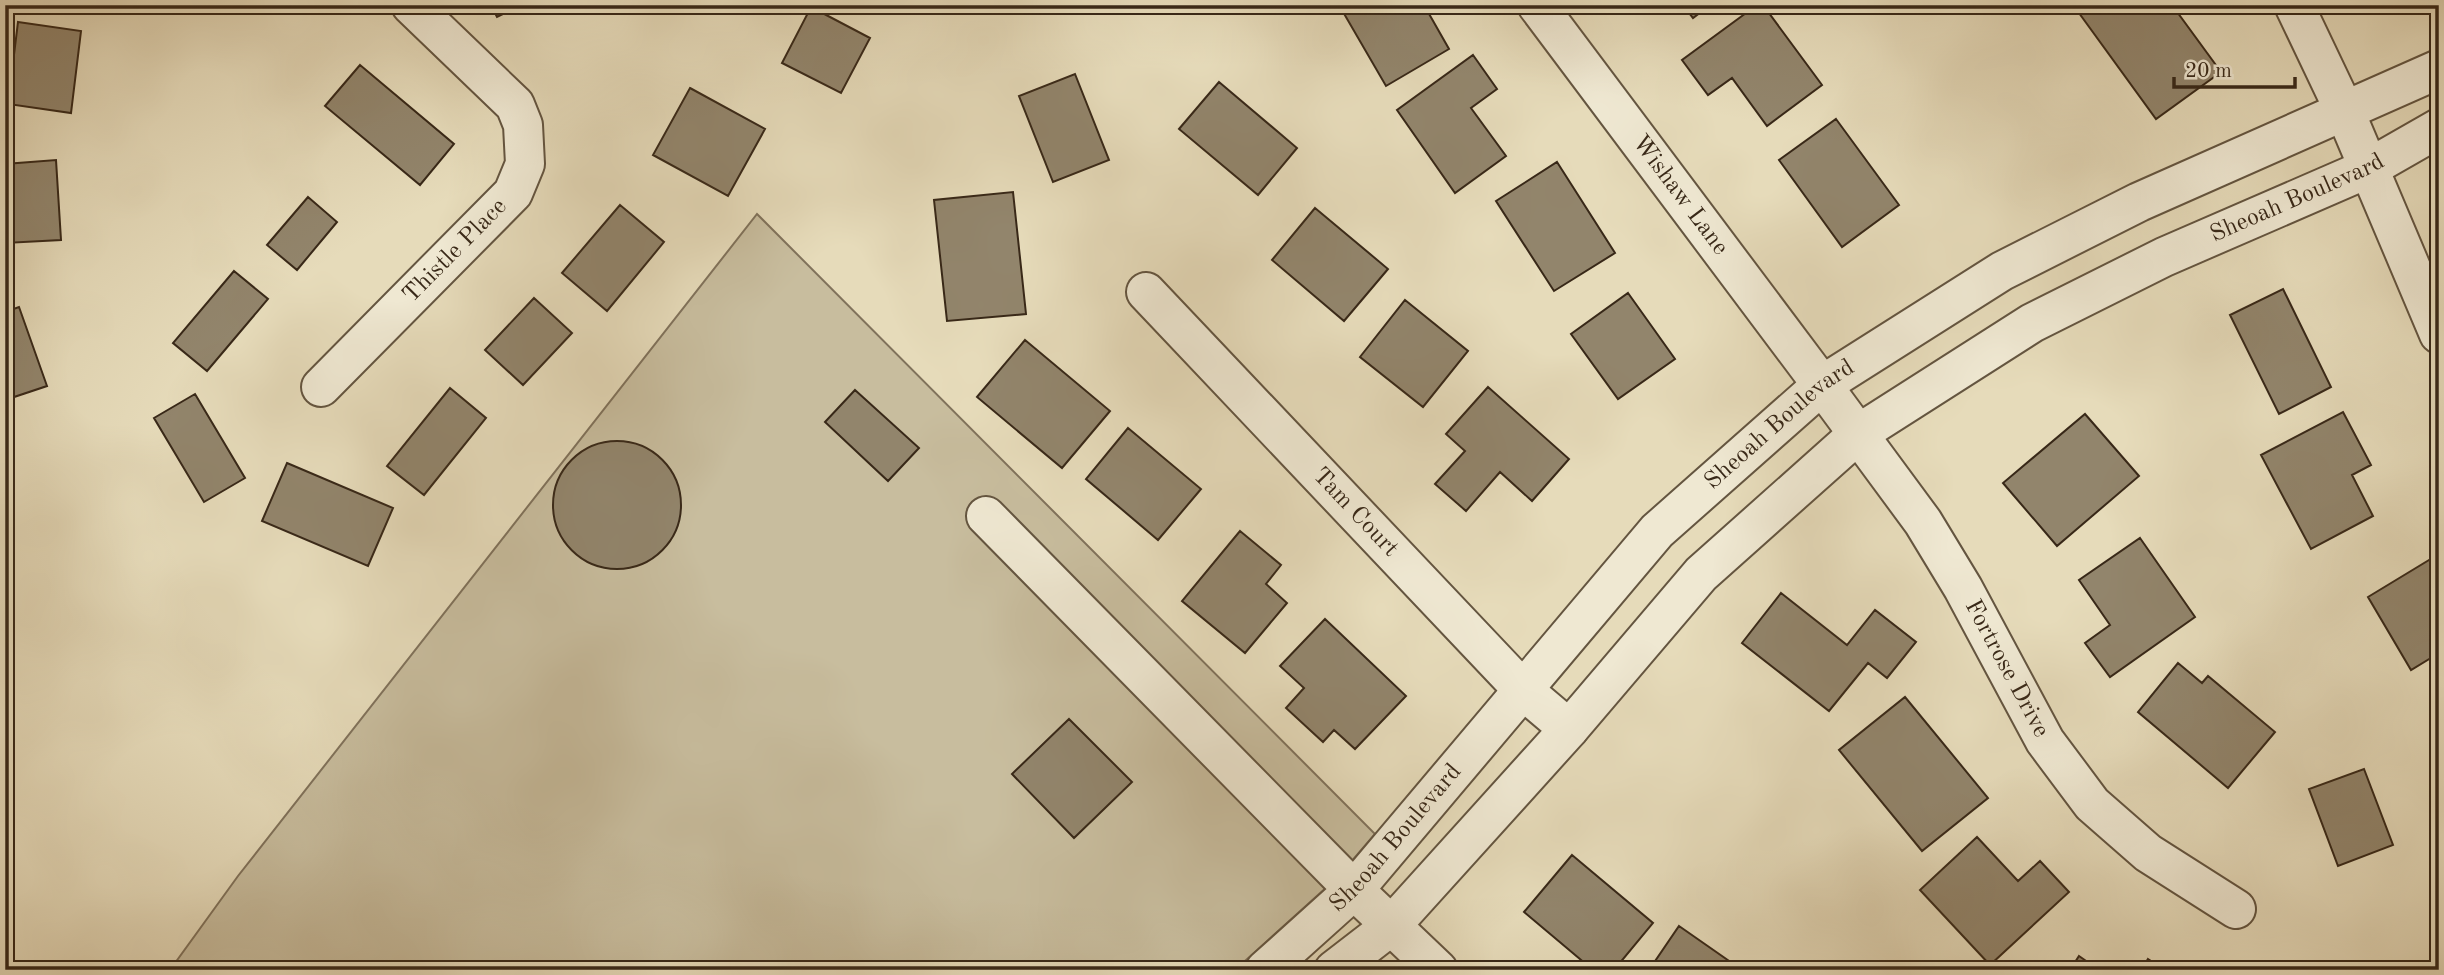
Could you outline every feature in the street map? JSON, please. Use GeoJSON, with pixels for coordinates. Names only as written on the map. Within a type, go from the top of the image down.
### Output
{"type":"FeatureCollection","features":[{"type":"Feature","properties":{"kind":"street","name":"Thistle Place"},"geometry":{"type":"LineString","coordinates":[[321,387],[513,193],[525,164],[523,125],[515,105],[411,5]]}},
{"type":"Feature","properties":{"kind":"street","name":"Wishaw Lane"},"geometry":{"type":"LineString","coordinates":[[1536,5],[1822,384]]}},
{"type":"Feature","properties":{"kind":"street"},"geometry":{"type":"LineString","coordinates":[[2294,5],[2345,112],[2439,334]]}},
{"type":"Feature","properties":{"kind":"street","name":"Sheoah Boulevard"},"geometry":{"type":"LineString","coordinates":[[1265,970],[1354,890],[1657,531],[1822,384],[2002,271],[2139,202],[2439,69]]}},
{"type":"Feature","properties":{"kind":"street","name":"Sheoah Boulevard"},"geometry":{"type":"LineString","coordinates":[[1334,970],[1391,926],[1569,729],[1701,574],[1858,434],[2032,323],[2164,257],[2369,168],[2439,128]]}},
{"type":"Feature","properties":{"kind":"street","name":"Tam Court"},"geometry":{"type":"LineString","coordinates":[[1146,292],[1523,690],[1569,729]]}},
{"type":"Feature","properties":{"kind":"street","name":"Fortrose Drive"},"geometry":{"type":"LineString","coordinates":[[1822,384],[1923,522],[1963,588],[2045,741],[2092,804],[2148,853],[2236,909]]}},
{"type":"Feature","properties":{"kind":"street"},"geometry":{"type":"LineString","coordinates":[[986,516],[1354,890],[1438,970]]}},
{"type":"Feature","properties":{"kind":"shaded area"},"geometry":{"type":"Polygon","coordinates":[[[757,214],[1375,834],[1339,876],[1235,970],[170,970],[238,876],[757,214]]]}},
{"type":"Feature","properties":{"kind":"building"},"geometry":{"type":"Polygon","coordinates":[[[491,5],[522,5],[497,17],[491,5]]]}},
{"type":"Feature","properties":{"kind":"building"},"geometry":{"type":"Polygon","coordinates":[[[1339,5],[1424,5],[1449,49],[1386,86],[1339,5]]]}},
{"type":"Feature","properties":{"kind":"building"},"geometry":{"type":"Polygon","coordinates":[[[1683,5],[1710,5],[1693,18],[1683,5]]]}},
{"type":"Feature","properties":{"kind":"building"},"geometry":{"type":"Polygon","coordinates":[[[1757,5],[1763,5],[1822,85],[1767,126],[1732,78],[1708,95],[1682,60],[1757,5]]]}},
{"type":"Feature","properties":{"kind":"building"},"geometry":{"type":"Polygon","coordinates":[[[2090,5],[2172,5],[2221,72],[2156,119],[2079,13],[2090,5]]]}},
{"type":"Feature","properties":{"kind":"building"},"geometry":{"type":"Polygon","coordinates":[[[811,7],[870,38],[841,93],[782,63],[811,7]]]}},
{"type":"Feature","properties":{"kind":"building"},"geometry":{"type":"Polygon","coordinates":[[[18,22],[81,31],[71,113],[8,104],[18,22]]]}},
{"type":"Feature","properties":{"kind":"building"},"geometry":{"type":"Polygon","coordinates":[[[1473,55],[1497,89],[1471,108],[1506,156],[1455,193],[1397,110],[1473,55]]]}},
{"type":"Feature","properties":{"kind":"building"},"geometry":{"type":"Polygon","coordinates":[[[360,65],[454,144],[420,185],[325,106],[360,65]]]}},
{"type":"Feature","properties":{"kind":"building"},"geometry":{"type":"Polygon","coordinates":[[[1075,74],[1109,160],[1053,182],[1019,96],[1075,74]]]}},
{"type":"Feature","properties":{"kind":"building"},"geometry":{"type":"Polygon","coordinates":[[[1219,82],[1297,148],[1258,195],[1179,129],[1219,82]]]}},
{"type":"Feature","properties":{"kind":"building"},"geometry":{"type":"Polygon","coordinates":[[[690,88],[765,129],[728,196],[653,155],[690,88]]]}},
{"type":"Feature","properties":{"kind":"building"},"geometry":{"type":"Polygon","coordinates":[[[1836,119],[1899,205],[1842,247],[1779,160],[1836,119]]]}},
{"type":"Feature","properties":{"kind":"building"},"geometry":{"type":"Polygon","coordinates":[[[56,160],[61,240],[5,243],[5,215],[8,214],[5,164],[56,160]]]}},
{"type":"Feature","properties":{"kind":"building"},"geometry":{"type":"Polygon","coordinates":[[[1557,162],[1615,253],[1554,291],[1496,201],[1557,162]]]}},
{"type":"Feature","properties":{"kind":"building"},"geometry":{"type":"Polygon","coordinates":[[[1013,192],[1026,314],[947,321],[934,200],[1013,192]]]}},
{"type":"Feature","properties":{"kind":"building"},"geometry":{"type":"Polygon","coordinates":[[[308,197],[337,222],[297,270],[267,245],[308,197]]]}},
{"type":"Feature","properties":{"kind":"building"},"geometry":{"type":"Polygon","coordinates":[[[620,205],[664,242],[607,311],[562,273],[620,205]]]}},
{"type":"Feature","properties":{"kind":"building"},"geometry":{"type":"Polygon","coordinates":[[[1315,208],[1388,269],[1344,321],[1272,260],[1315,208]]]}},
{"type":"Feature","properties":{"kind":"building"},"geometry":{"type":"Polygon","coordinates":[[[234,271],[268,299],[207,371],[173,343],[234,271]]]}},
{"type":"Feature","properties":{"kind":"building"},"geometry":{"type":"Polygon","coordinates":[[[2283,289],[2331,387],[2279,414],[2230,315],[2283,289]]]}},
{"type":"Feature","properties":{"kind":"building"},"geometry":{"type":"Polygon","coordinates":[[[1628,293],[1675,359],[1618,399],[1571,334],[1628,293]]]}},
{"type":"Feature","properties":{"kind":"building"},"geometry":{"type":"Polygon","coordinates":[[[534,298],[572,333],[523,385],[485,350],[534,298]]]}},
{"type":"Feature","properties":{"kind":"building"},"geometry":{"type":"Polygon","coordinates":[[[1405,300],[1468,351],[1423,407],[1360,357],[1405,300]]]}},
{"type":"Feature","properties":{"kind":"building"},"geometry":{"type":"Polygon","coordinates":[[[19,307],[47,386],[5,400],[5,312],[19,307]]]}},
{"type":"Feature","properties":{"kind":"building"},"geometry":{"type":"Polygon","coordinates":[[[1025,340],[1110,411],[1062,468],[977,397],[1025,340]]]}},
{"type":"Feature","properties":{"kind":"building"},"geometry":{"type":"Polygon","coordinates":[[[1488,387],[1569,459],[1532,501],[1500,472],[1466,511],[1435,484],[1465,451],[1446,434],[1488,387]]]}},
{"type":"Feature","properties":{"kind":"building"},"geometry":{"type":"Polygon","coordinates":[[[450,388],[486,418],[424,495],[387,466],[450,388]]]}},
{"type":"Feature","properties":{"kind":"building"},"geometry":{"type":"Polygon","coordinates":[[[855,390],[919,448],[888,481],[825,422],[855,390]]]}},
{"type":"Feature","properties":{"kind":"building"},"geometry":{"type":"Polygon","coordinates":[[[195,394],[245,478],[204,502],[154,418],[195,394]]]}},
{"type":"Feature","properties":{"kind":"building"},"geometry":{"type":"Polygon","coordinates":[[[2343,412],[2371,465],[2352,475],[2373,516],[2311,549],[2261,455],[2343,412]]]}},
{"type":"Feature","properties":{"kind":"building"},"geometry":{"type":"Polygon","coordinates":[[[2085,414],[2139,476],[2057,546],[2003,483],[2085,414]]]}},
{"type":"Feature","properties":{"kind":"building"},"geometry":{"type":"Polygon","coordinates":[[[1128,428],[1201,489],[1158,540],[1086,479],[1128,428]]]}},
{"type":"Feature","properties":{"kind":"building"},"geometry":{"type":"Polygon","coordinates":[[[617,441],[642,445],[663,459],[677,480],[681,505],[677,530],[663,551],[642,565],[617,569],[592,565],[571,551],[557,530],[553,505],[557,480],[571,459],[592,445],[617,441]]]}},
{"type":"Feature","properties":{"kind":"building"},"geometry":{"type":"Polygon","coordinates":[[[287,463],[393,508],[368,566],[262,521],[287,463]]]}},
{"type":"Feature","properties":{"kind":"building"},"geometry":{"type":"Polygon","coordinates":[[[1240,531],[1281,565],[1266,584],[1287,603],[1245,653],[1182,601],[1240,531]]]}},
{"type":"Feature","properties":{"kind":"building"},"geometry":{"type":"Polygon","coordinates":[[[2140,538],[2195,617],[2110,677],[2085,643],[2110,625],[2079,580],[2140,538]]]}},
{"type":"Feature","properties":{"kind":"building"},"geometry":{"type":"Polygon","coordinates":[[[2439,554],[2439,653],[2411,670],[2368,597],[2439,554]]]}},
{"type":"Feature","properties":{"kind":"building"},"geometry":{"type":"Polygon","coordinates":[[[1781,593],[1847,645],[1875,610],[1916,642],[1887,678],[1868,663],[1829,711],[1742,643],[1781,593]]]}},
{"type":"Feature","properties":{"kind":"building"},"geometry":{"type":"Polygon","coordinates":[[[1325,619],[1406,696],[1355,749],[1334,730],[1323,742],[1286,708],[1304,688],[1280,666],[1325,619]]]}},
{"type":"Feature","properties":{"kind":"building"},"geometry":{"type":"Polygon","coordinates":[[[2178,663],[2202,683],[2208,676],[2275,732],[2228,788],[2138,712],[2178,663]]]}},
{"type":"Feature","properties":{"kind":"building"},"geometry":{"type":"Polygon","coordinates":[[[1905,697],[1988,798],[1922,851],[1839,750],[1905,697]]]}},
{"type":"Feature","properties":{"kind":"building"},"geometry":{"type":"Polygon","coordinates":[[[1069,719],[1132,782],[1074,838],[1012,774],[1069,719]]]}},
{"type":"Feature","properties":{"kind":"building"},"geometry":{"type":"Polygon","coordinates":[[[2364,769],[2393,845],[2338,866],[2309,789],[2364,769]]]}},
{"type":"Feature","properties":{"kind":"building"},"geometry":{"type":"Polygon","coordinates":[[[1977,837],[2018,881],[2040,861],[2069,892],[1990,965],[1920,890],[1977,837]]]}},
{"type":"Feature","properties":{"kind":"building"},"geometry":{"type":"Polygon","coordinates":[[[1572,855],[1653,923],[1614,970],[1593,970],[1524,912],[1572,855]]]}},
{"type":"Feature","properties":{"kind":"building"},"geometry":{"type":"Polygon","coordinates":[[[1679,926],[1742,970],[1649,970],[1679,926]]]}},
{"type":"Feature","properties":{"kind":"building"},"geometry":{"type":"Polygon","coordinates":[[[2079,956],[2099,970],[2070,970],[2079,956]]]}},
{"type":"Feature","properties":{"kind":"building"},"geometry":{"type":"Polygon","coordinates":[[[2148,959],[2165,970],[2141,970],[2148,959]]]}}]}
